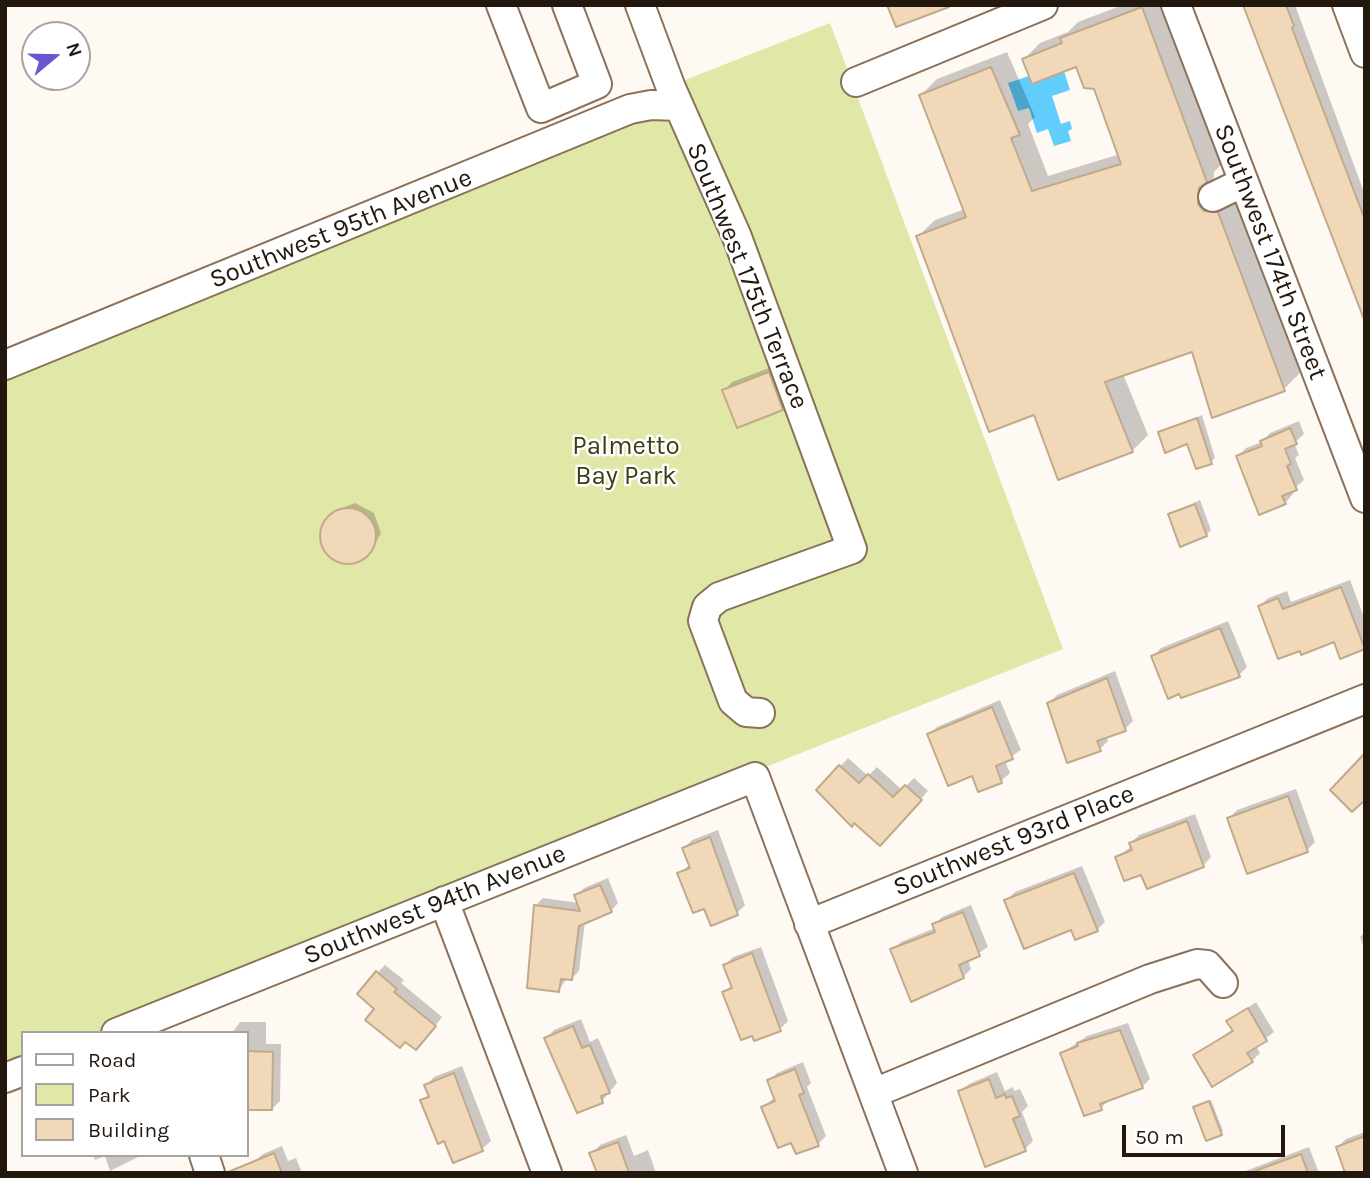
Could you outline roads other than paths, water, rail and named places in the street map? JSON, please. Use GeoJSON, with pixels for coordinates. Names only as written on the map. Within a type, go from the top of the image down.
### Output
{"type":"FeatureCollection","features":[{"type":"Feature","properties":{"kind":"street"},"geometry":{"type":"LineString","coordinates":[[500,5],[541,108],[597,83],[567,5]]}},
{"type":"Feature","properties":{"kind":"street","name":"Southwest 175th Terrace"},"geometry":{"type":"LineString","coordinates":[[640,5],[679,106],[737,237],[852,549],[719,597],[708,607],[703,621],[733,701],[746,712],[760,713]]}},
{"type":"Feature","properties":{"kind":"street"},"geometry":{"type":"LineString","coordinates":[[856,82],[1043,5]]}},
{"type":"Feature","properties":{"kind":"street","name":"Southwest 174th Street"},"geometry":{"type":"LineString","coordinates":[[1176,5],[1365,498]]}},
{"type":"Feature","properties":{"kind":"street"},"geometry":{"type":"LineString","coordinates":[[1347,5],[1365,53]]}},
{"type":"Feature","properties":{"kind":"street","name":"Southwest 95th Avenue"},"geometry":{"type":"LineString","coordinates":[[5,365],[267,261],[630,109],[651,105],[679,106]]}},
{"type":"Feature","properties":{"kind":"street"},"geometry":{"type":"LineString","coordinates":[[1213,197],[1244,182]]}},
{"type":"Feature","properties":{"kind":"street","name":"Southwest 93rd Place"},"geometry":{"type":"LineString","coordinates":[[809,924],[1365,699]]}},
{"type":"Feature","properties":{"kind":"street","name":"Southwest 94th Avenue"},"geometry":{"type":"LineString","coordinates":[[126,1031],[156,1025],[444,901],[755,777],[809,924]]}},
{"type":"Feature","properties":{"kind":"street"},"geometry":{"type":"LineString","coordinates":[[444,901],[547,1173]]}},
{"type":"Feature","properties":{"kind":"street"},"geometry":{"type":"LineString","coordinates":[[809,924],[903,1173]]}},
{"type":"Feature","properties":{"kind":"street"},"geometry":{"type":"LineString","coordinates":[[874,1093],[1150,979],[1197,964],[1207,965],[1223,984]]}},
{"type":"Feature","properties":{"kind":"water"},"geometry":{"type":"Polygon","coordinates":[[[1062,65],[1070,90],[1052,96],[1061,124],[1070,121],[1072,129],[1068,131],[1071,141],[1054,146],[1048,129],[1037,133],[1029,108],[1018,111],[1008,83],[1029,76],[1032,84],[1062,65]]]}},
{"type":"Feature","properties":{"kind":"park label","name":"Palmetto Bay Park"},"geometry":{"type":"Point","coordinates":[626,462]}}]}
